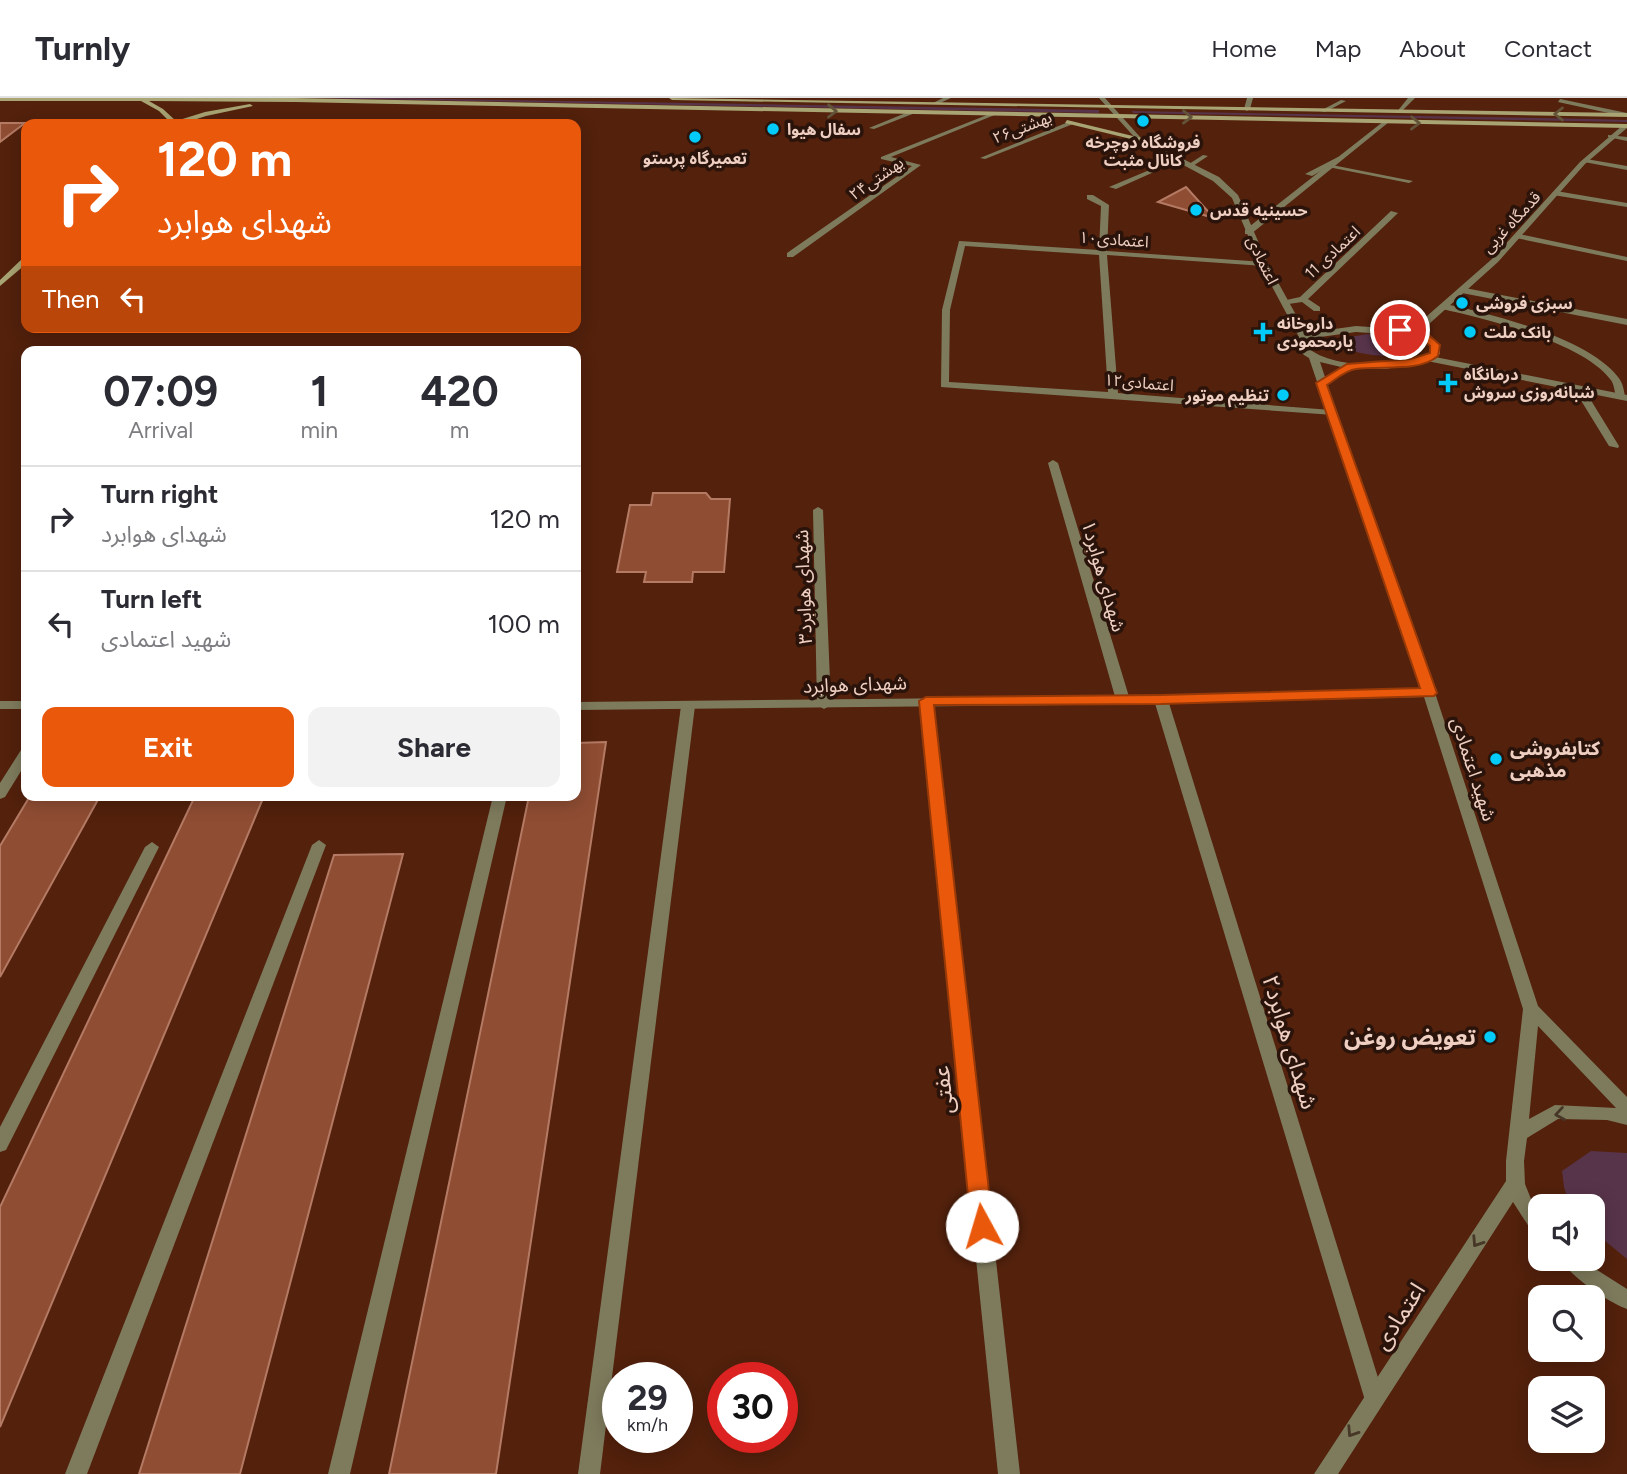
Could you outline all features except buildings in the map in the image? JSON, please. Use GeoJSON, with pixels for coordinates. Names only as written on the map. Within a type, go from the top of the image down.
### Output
{"type":"FeatureCollection","features":[{"type":"Feature","properties":{"kind":"main road"},"geometry":{"type":"LineString","coordinates":[[672,98],[1024,104],[1111,102],[1162,107],[1627,115]]}},
{"type":"Feature","properties":{"kind":"main road"},"geometry":{"type":"LineString","coordinates":[[1024,104],[1060,98]]}},
{"type":"Feature","properties":{"kind":"main road"},"geometry":{"type":"LineString","coordinates":[[0,99],[295,100],[1626,126]]}},
{"type":"Feature","properties":{"kind":"main road"},"geometry":{"type":"LineString","coordinates":[[136,99],[161,110],[170,119]]}},
{"type":"Feature","properties":{"kind":"main road"},"geometry":{"type":"LineString","coordinates":[[180,119],[201,99]]}},
{"type":"Feature","properties":{"kind":"main road"},"geometry":{"type":"LineString","coordinates":[[190,119],[205,114],[295,100]]}},
{"type":"Feature","properties":{"kind":"main road"},"geometry":{"type":"LineString","coordinates":[[1498,114],[1510,125]]}},
{"type":"Feature","properties":{"kind":"main road"},"geometry":{"type":"LineString","coordinates":[[1031,115],[1139,139]]}},
{"type":"Feature","properties":{"kind":"main road"},"geometry":{"type":"LineString","coordinates":[[0,284],[21,265]]}},
{"type":"Feature","properties":{"kind":"street"},"geometry":{"type":"LineString","coordinates":[[936,103],[948,98]]}},
{"type":"Feature","properties":{"kind":"street"},"geometry":{"type":"LineString","coordinates":[[1102,98],[1111,102]]}},
{"type":"Feature","properties":{"kind":"street"},"geometry":{"type":"LineString","coordinates":[[1247,109],[1250,98]]}},
{"type":"Feature","properties":{"kind":"street"},"geometry":{"type":"LineString","coordinates":[[1398,112],[1412,98]]}},
{"type":"Feature","properties":{"kind":"street"},"geometry":{"type":"LineString","coordinates":[[1323,111],[1343,101]]}},
{"type":"Feature","properties":{"kind":"street"},"geometry":{"type":"LineString","coordinates":[[1560,101],[1627,115]]}},
{"type":"Feature","properties":{"kind":"street","name":"اعتمادی"},"geometry":{"type":"LineString","coordinates":[[1111,102],[1139,139],[1216,179],[1235,197],[1248,232],[1303,337],[1299,344],[1301,351],[1314,358]]}},
{"type":"Feature","properties":{"kind":"street"},"geometry":{"type":"LineString","coordinates":[[872,128],[913,112]]}},
{"type":"Feature","properties":{"kind":"street","name":"۲۴بهشتی"},"geometry":{"type":"LineString","coordinates":[[790,256],[918,165],[883,158],[994,114]]}},
{"type":"Feature","properties":{"kind":"street"},"geometry":{"type":"LineString","coordinates":[[1248,232],[1386,122]]}},
{"type":"Feature","properties":{"kind":"street","name":"۲۶بهشتی"},"geometry":{"type":"LineString","coordinates":[[983,158],[1071,123]]}},
{"type":"Feature","properties":{"kind":"street","name":"قدمگاه غربی"},"geometry":{"type":"LineString","coordinates":[[1413,332],[1465,291],[1610,136],[1626,126]]}},
{"type":"Feature","properties":{"kind":"street"},"geometry":{"type":"LineString","coordinates":[[1610,136],[1627,139]]}},
{"type":"Feature","properties":{"kind":"street"},"geometry":{"type":"LineString","coordinates":[[1191,165],[1205,156]]}},
{"type":"Feature","properties":{"kind":"street"},"geometry":{"type":"LineString","coordinates":[[1309,174],[1345,156]]}},
{"type":"Feature","properties":{"kind":"street"},"geometry":{"type":"LineString","coordinates":[[1113,187],[1180,159]]}},
{"type":"Feature","properties":{"kind":"street"},"geometry":{"type":"LineString","coordinates":[[1586,161],[1627,168]]}},
{"type":"Feature","properties":{"kind":"street"},"geometry":{"type":"LineString","coordinates":[[1331,167],[1409,181]]}},
{"type":"Feature","properties":{"kind":"street"},"geometry":{"type":"LineString","coordinates":[[1556,194],[1627,205]]}},
{"type":"Feature","properties":{"kind":"street"},"geometry":{"type":"LineString","coordinates":[[1090,197],[1105,205],[1103,252],[1113,395]]}},
{"type":"Feature","properties":{"kind":"street","name":"11 اعتمادی"},"geometry":{"type":"LineString","coordinates":[[1285,303],[1303,299],[1394,213]]}},
{"type":"Feature","properties":{"kind":"street"},"geometry":{"type":"LineString","coordinates":[[1519,236],[1627,259]]}},
{"type":"Feature","properties":{"kind":"street","name":"اعتمادی۱۰"},"geometry":{"type":"LineString","coordinates":[[944,384],[946,310],[962,243],[1264,264]]}},
{"type":"Feature","properties":{"kind":"street"},"geometry":{"type":"LineString","coordinates":[[1465,291],[1627,322]]}},
{"type":"Feature","properties":{"kind":"street"},"geometry":{"type":"LineString","coordinates":[[1303,299],[1317,309]]}},
{"type":"Feature","properties":{"kind":"street"},"geometry":{"type":"LineString","coordinates":[[1314,358],[1350,366],[1429,359],[1623,398],[1613,376],[1573,350],[1488,317],[1445,307]]}},
{"type":"Feature","properties":{"kind":"street"},"geometry":{"type":"LineString","coordinates":[[1303,337],[1356,329],[1413,332],[1435,345],[1435,354],[1429,359]]}},
{"type":"Feature","properties":{"kind":"street","name":"شهید اعتمادی"},"geometry":{"type":"LineString","coordinates":[[1314,358],[1429,693],[1531,1009]]}},
{"type":"Feature","properties":{"kind":"street"},"geometry":{"type":"LineString","coordinates":[[1321,383],[1350,366]]}},
{"type":"Feature","properties":{"kind":"street","name":"اعتمادی۱۲"},"geometry":{"type":"LineString","coordinates":[[944,384],[1331,413]]}},
{"type":"Feature","properties":{"kind":"street"},"geometry":{"type":"LineString","coordinates":[[1579,389],[1614,446]]}},
{"type":"Feature","properties":{"kind":"street","name":"شهدای هوابرد۱"},"geometry":{"type":"LineString","coordinates":[[1053,463],[1123,700]]}},
{"type":"Feature","properties":{"kind":"street","name":"۳شهدای هوابرد"},"geometry":{"type":"LineString","coordinates":[[818,510],[824,705]]}},
{"type":"Feature","properties":{"kind":"street","name":"شهدای هوابرد"},"geometry":{"type":"LineString","coordinates":[[581,706],[824,705],[1429,693]]}},
{"type":"Feature","properties":{"kind":"street","name":"شهدای هوابرد۲"},"geometry":{"type":"LineString","coordinates":[[1161,699],[1374,1397]]}},
{"type":"Feature","properties":{"kind":"street","name":"عفتی"},"geometry":{"type":"LineString","coordinates":[[926,701],[1009,1474]]}},
{"type":"Feature","properties":{"kind":"street"},"geometry":{"type":"LineString","coordinates":[[0,705],[21,705]]}},
{"type":"Feature","properties":{"kind":"street"},"geometry":{"type":"LineString","coordinates":[[589,1474],[688,706]]}},
{"type":"Feature","properties":{"kind":"street"},"geometry":{"type":"LineString","coordinates":[[0,794],[21,760]]}},
{"type":"Feature","properties":{"kind":"street"},"geometry":{"type":"LineString","coordinates":[[339,1474],[499,801]]}},
{"type":"Feature","properties":{"kind":"street"},"geometry":{"type":"LineString","coordinates":[[76,1474],[319,845]]}},
{"type":"Feature","properties":{"kind":"street"},"geometry":{"type":"LineString","coordinates":[[0,1145],[152,846]]}},
{"type":"Feature","properties":{"kind":"street"},"geometry":{"type":"LineString","coordinates":[[1531,1009],[1627,1108]]}},
{"type":"Feature","properties":{"kind":"street"},"geometry":{"type":"LineString","coordinates":[[1528,1208],[1514,1185],[1531,1009]]}},
{"type":"Feature","properties":{"kind":"street"},"geometry":{"type":"LineString","coordinates":[[1519,1134],[1555,1112],[1607,1113],[1627,1118]]}},
{"type":"Feature","properties":{"kind":"street","name":"اعتمادی"},"geometry":{"type":"LineString","coordinates":[[1325,1474],[1514,1185]]}},
{"type":"Feature","properties":{"kind":"street"},"geometry":{"type":"LineString","coordinates":[[1584,1271],[1627,1300]]}},
{"type":"Feature","properties":{"kind":"shaded area"},"geometry":{"type":"Polygon","coordinates":[[[307,98],[1099,110],[1099,113],[307,98]]]}},
{"type":"Feature","properties":{"kind":"shaded area"},"geometry":{"type":"Polygon","coordinates":[[[1132,111],[1592,119],[1627,122],[1133,113],[1132,111]]]}},
{"type":"Feature","properties":{"kind":"shaded area"},"geometry":{"type":"Polygon","coordinates":[[[1368,334],[1402,337],[1419,347],[1400,354],[1379,356],[1339,346],[1343,338],[1368,334]]]}},
{"type":"Feature","properties":{"kind":"shaded area"},"geometry":{"type":"Polygon","coordinates":[[[1591,1151],[1627,1153],[1627,1259],[1605,1241],[1605,1194],[1566,1194],[1562,1171],[1591,1151]]]}},
{"type":"Feature","properties":{"kind":"place","name":"فروشگاه دوچرخه کانال مثبت"},"geometry":{"type":"Point","coordinates":[1143,121]}},
{"type":"Feature","properties":{"kind":"place","name":"سفال هیوا"},"geometry":{"type":"Point","coordinates":[773,129]}},
{"type":"Feature","properties":{"kind":"place","name":"تعمیرگاه پرستو"},"geometry":{"type":"Point","coordinates":[695,137]}},
{"type":"Feature","properties":{"kind":"place","name":"حسینیه قدس"},"geometry":{"type":"Point","coordinates":[1196,210]}},
{"type":"Feature","properties":{"kind":"place","name":"سبزی فروشی"},"geometry":{"type":"Point","coordinates":[1462,303]}},
{"type":"Feature","properties":{"kind":"place","name":"داروخانه یارمحمودی"},"geometry":{"type":"Point","coordinates":[1263,332]}},
{"type":"Feature","properties":{"kind":"place","name":"بانک ملت"},"geometry":{"type":"Point","coordinates":[1470,332]}},
{"type":"Feature","properties":{"kind":"place","name":"درمانگاه شبانه‌روزی سروش"},"geometry":{"type":"Point","coordinates":[1448,383]}},
{"type":"Feature","properties":{"kind":"place","name":"تنظیم موتور"},"geometry":{"type":"Point","coordinates":[1283,395]}},
{"type":"Feature","properties":{"kind":"place","name":"کتابفروشی مذهبی"},"geometry":{"type":"Point","coordinates":[1496,759]}},
{"type":"Feature","properties":{"kind":"place","name":"تعویض روغن"},"geometry":{"type":"Point","coordinates":[1490,1037]}},
{"type":"Feature","properties":{"kind":"route"},"geometry":{"type":"LineString","coordinates":[[982,1226],[926,701],[1429,693],[1321,383],[1350,366],[1410,362],[1429,359],[1435,354],[1435,345],[1426,338],[1400,330]]}}]}
